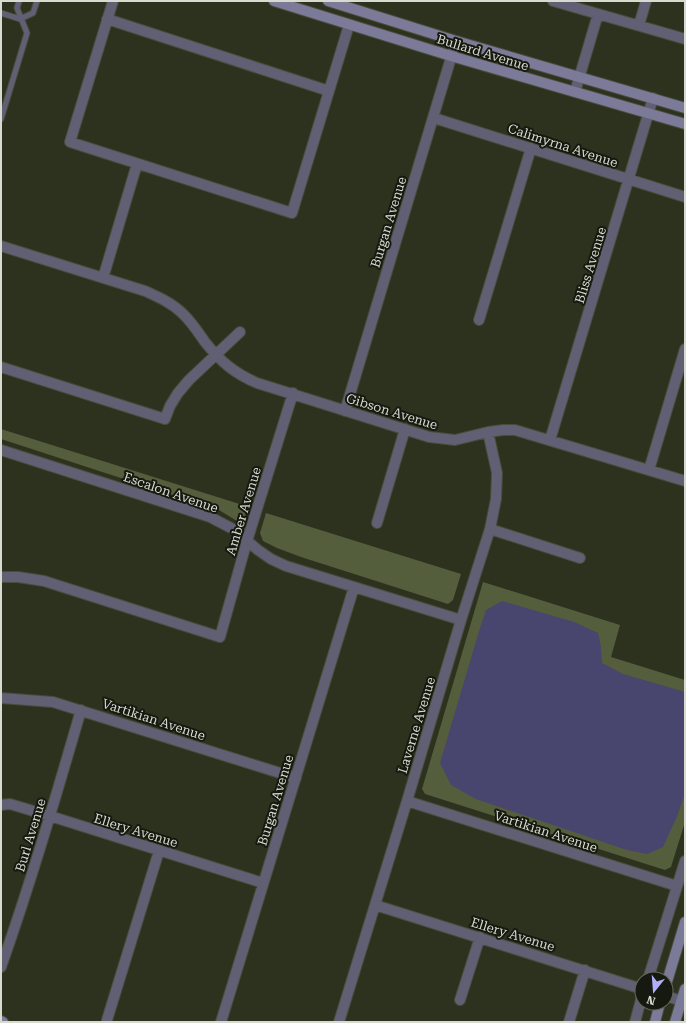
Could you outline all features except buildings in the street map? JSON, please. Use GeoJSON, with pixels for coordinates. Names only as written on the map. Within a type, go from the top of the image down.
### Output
{"type":"FeatureCollection","features":[{"type":"Feature","properties":{"kind":"main road","name":"Bullard Avenue"},"geometry":{"type":"LineString","coordinates":[[274,1],[451,56],[685,124]]}},
{"type":"Feature","properties":{"kind":"main road","name":"Bullard Avenue"},"geometry":{"type":"LineString","coordinates":[[328,1],[456,41],[685,108]]}},
{"type":"Feature","properties":{"kind":"main road"},"geometry":{"type":"LineString","coordinates":[[670,971],[685,922]]}},
{"type":"Feature","properties":{"kind":"main road"},"geometry":{"type":"LineString","coordinates":[[675,1022],[683,1002],[685,989]]}},
{"type":"Feature","properties":{"kind":"main road"},"geometry":{"type":"LineString","coordinates":[[655,1022],[658,1011]]}},
{"type":"Feature","properties":{"kind":"street"},"geometry":{"type":"LineString","coordinates":[[113,1],[70,142],[292,213],[349,25]]}},
{"type":"Feature","properties":{"kind":"street"},"geometry":{"type":"LineString","coordinates":[[553,1],[685,39]]}},
{"type":"Feature","properties":{"kind":"street"},"geometry":{"type":"LineString","coordinates":[[639,25],[646,1]]}},
{"type":"Feature","properties":{"kind":"street"},"geometry":{"type":"LineString","coordinates":[[575,92],[598,14]]}},
{"type":"Feature","properties":{"kind":"street"},"geometry":{"type":"LineString","coordinates":[[107,19],[329,91]]}},
{"type":"Feature","properties":{"kind":"street","name":"Burgan Avenue"},"geometry":{"type":"LineString","coordinates":[[345,411],[456,41]]}},
{"type":"Feature","properties":{"kind":"street","name":"Bliss Avenue"},"geometry":{"type":"LineString","coordinates":[[550,440],[653,98]]}},
{"type":"Feature","properties":{"kind":"street","name":"Calimyrna Avenue"},"geometry":{"type":"LineString","coordinates":[[434,118],[685,198]]}},
{"type":"Feature","properties":{"kind":"street"},"geometry":{"type":"LineString","coordinates":[[479,320],[531,148]]}},
{"type":"Feature","properties":{"kind":"street"},"geometry":{"type":"LineString","coordinates":[[103,278],[137,164]]}},
{"type":"Feature","properties":{"kind":"street","name":"Gibson Avenue"},"geometry":{"type":"LineString","coordinates":[[1,246],[145,291],[165,300],[182,313],[227,366],[257,383],[429,437],[455,440],[488,432],[515,430],[685,481]]}},
{"type":"Feature","properties":{"kind":"street"},"geometry":{"type":"LineString","coordinates":[[1,367],[165,420],[170,406],[178,393],[189,380],[240,332]]}},
{"type":"Feature","properties":{"kind":"street"},"geometry":{"type":"LineString","coordinates":[[649,470],[685,349]]}},
{"type":"Feature","properties":{"kind":"street","name":"Amber Avenue"},"geometry":{"type":"LineString","coordinates":[[1,576],[44,581],[220,637],[247,541],[293,394]]}},
{"type":"Feature","properties":{"kind":"street"},"geometry":{"type":"LineString","coordinates":[[377,523],[405,429]]}},
{"type":"Feature","properties":{"kind":"street","name":"Laverne Avenue"},"geometry":{"type":"LineString","coordinates":[[339,1022],[490,529],[496,500],[497,473],[488,432]]}},
{"type":"Feature","properties":{"kind":"street","name":"Escalon Avenue"},"geometry":{"type":"LineString","coordinates":[[1,450],[210,517],[233,529],[258,550],[271,559],[286,566],[461,620]]}},
{"type":"Feature","properties":{"kind":"street"},"geometry":{"type":"LineString","coordinates":[[490,529],[580,558]]}},
{"type":"Feature","properties":{"kind":"street","name":"Burgan Avenue"},"geometry":{"type":"LineString","coordinates":[[221,1022],[354,587]]}},
{"type":"Feature","properties":{"kind":"street","name":"Vartikian Avenue"},"geometry":{"type":"LineString","coordinates":[[1,698],[53,702],[296,778]]}},
{"type":"Feature","properties":{"kind":"street","name":"Burl Avenue"},"geometry":{"type":"LineString","coordinates":[[1,967],[50,816],[81,710]]}},
{"type":"Feature","properties":{"kind":"street","name":"Vartikian Avenue"},"geometry":{"type":"LineString","coordinates":[[407,801],[677,886]]}},
{"type":"Feature","properties":{"kind":"street","name":"Ellery Avenue"},"geometry":{"type":"LineString","coordinates":[[1,804],[10,804],[50,816],[263,883]]}},
{"type":"Feature","properties":{"kind":"street"},"geometry":{"type":"LineString","coordinates":[[107,1020],[159,851]]}},
{"type":"Feature","properties":{"kind":"street"},"geometry":{"type":"LineString","coordinates":[[650,971],[685,861]]}},
{"type":"Feature","properties":{"kind":"street","name":"Ellery Avenue"},"geometry":{"type":"LineString","coordinates":[[375,905],[634,986]]}},
{"type":"Feature","properties":{"kind":"street"},"geometry":{"type":"LineString","coordinates":[[460,1000],[480,937]]}},
{"type":"Feature","properties":{"kind":"street"},"geometry":{"type":"LineString","coordinates":[[569,1022],[585,970]]}},
{"type":"Feature","properties":{"kind":"street"},"geometry":{"type":"LineString","coordinates":[[635,1022],[638,1011]]}},
{"type":"Feature","properties":{"kind":"lane"},"geometry":{"type":"LineString","coordinates":[[1,119],[27,33],[20,19],[17,8],[19,1]]}},
{"type":"Feature","properties":{"kind":"lane"},"geometry":{"type":"LineString","coordinates":[[1,13],[20,19],[33,13],[37,1]]}},
{"type":"Feature","properties":{"kind":"green space"},"geometry":{"type":"Polygon","coordinates":[[[1,429],[249,507],[245,517],[237,521],[219,510],[1,439],[1,429]]]}},
{"type":"Feature","properties":{"kind":"green space"},"geometry":{"type":"Polygon","coordinates":[[[266,513],[461,574],[453,600],[448,604],[277,548],[263,541],[260,533],[266,513]]]}},
{"type":"Feature","properties":{"kind":"green space"},"geometry":{"type":"Polygon","coordinates":[[[483,582],[620,625],[611,657],[685,680],[685,822],[671,867],[665,870],[425,794],[422,789],[483,582]]]}},
{"type":"Feature","properties":{"kind":"shaded area"},"geometry":{"type":"Polygon","coordinates":[[[502,601],[574,622],[598,633],[602,663],[623,674],[685,693],[685,793],[678,814],[663,847],[647,854],[627,850],[476,799],[451,785],[440,763],[486,610],[502,601]]]}}]}
